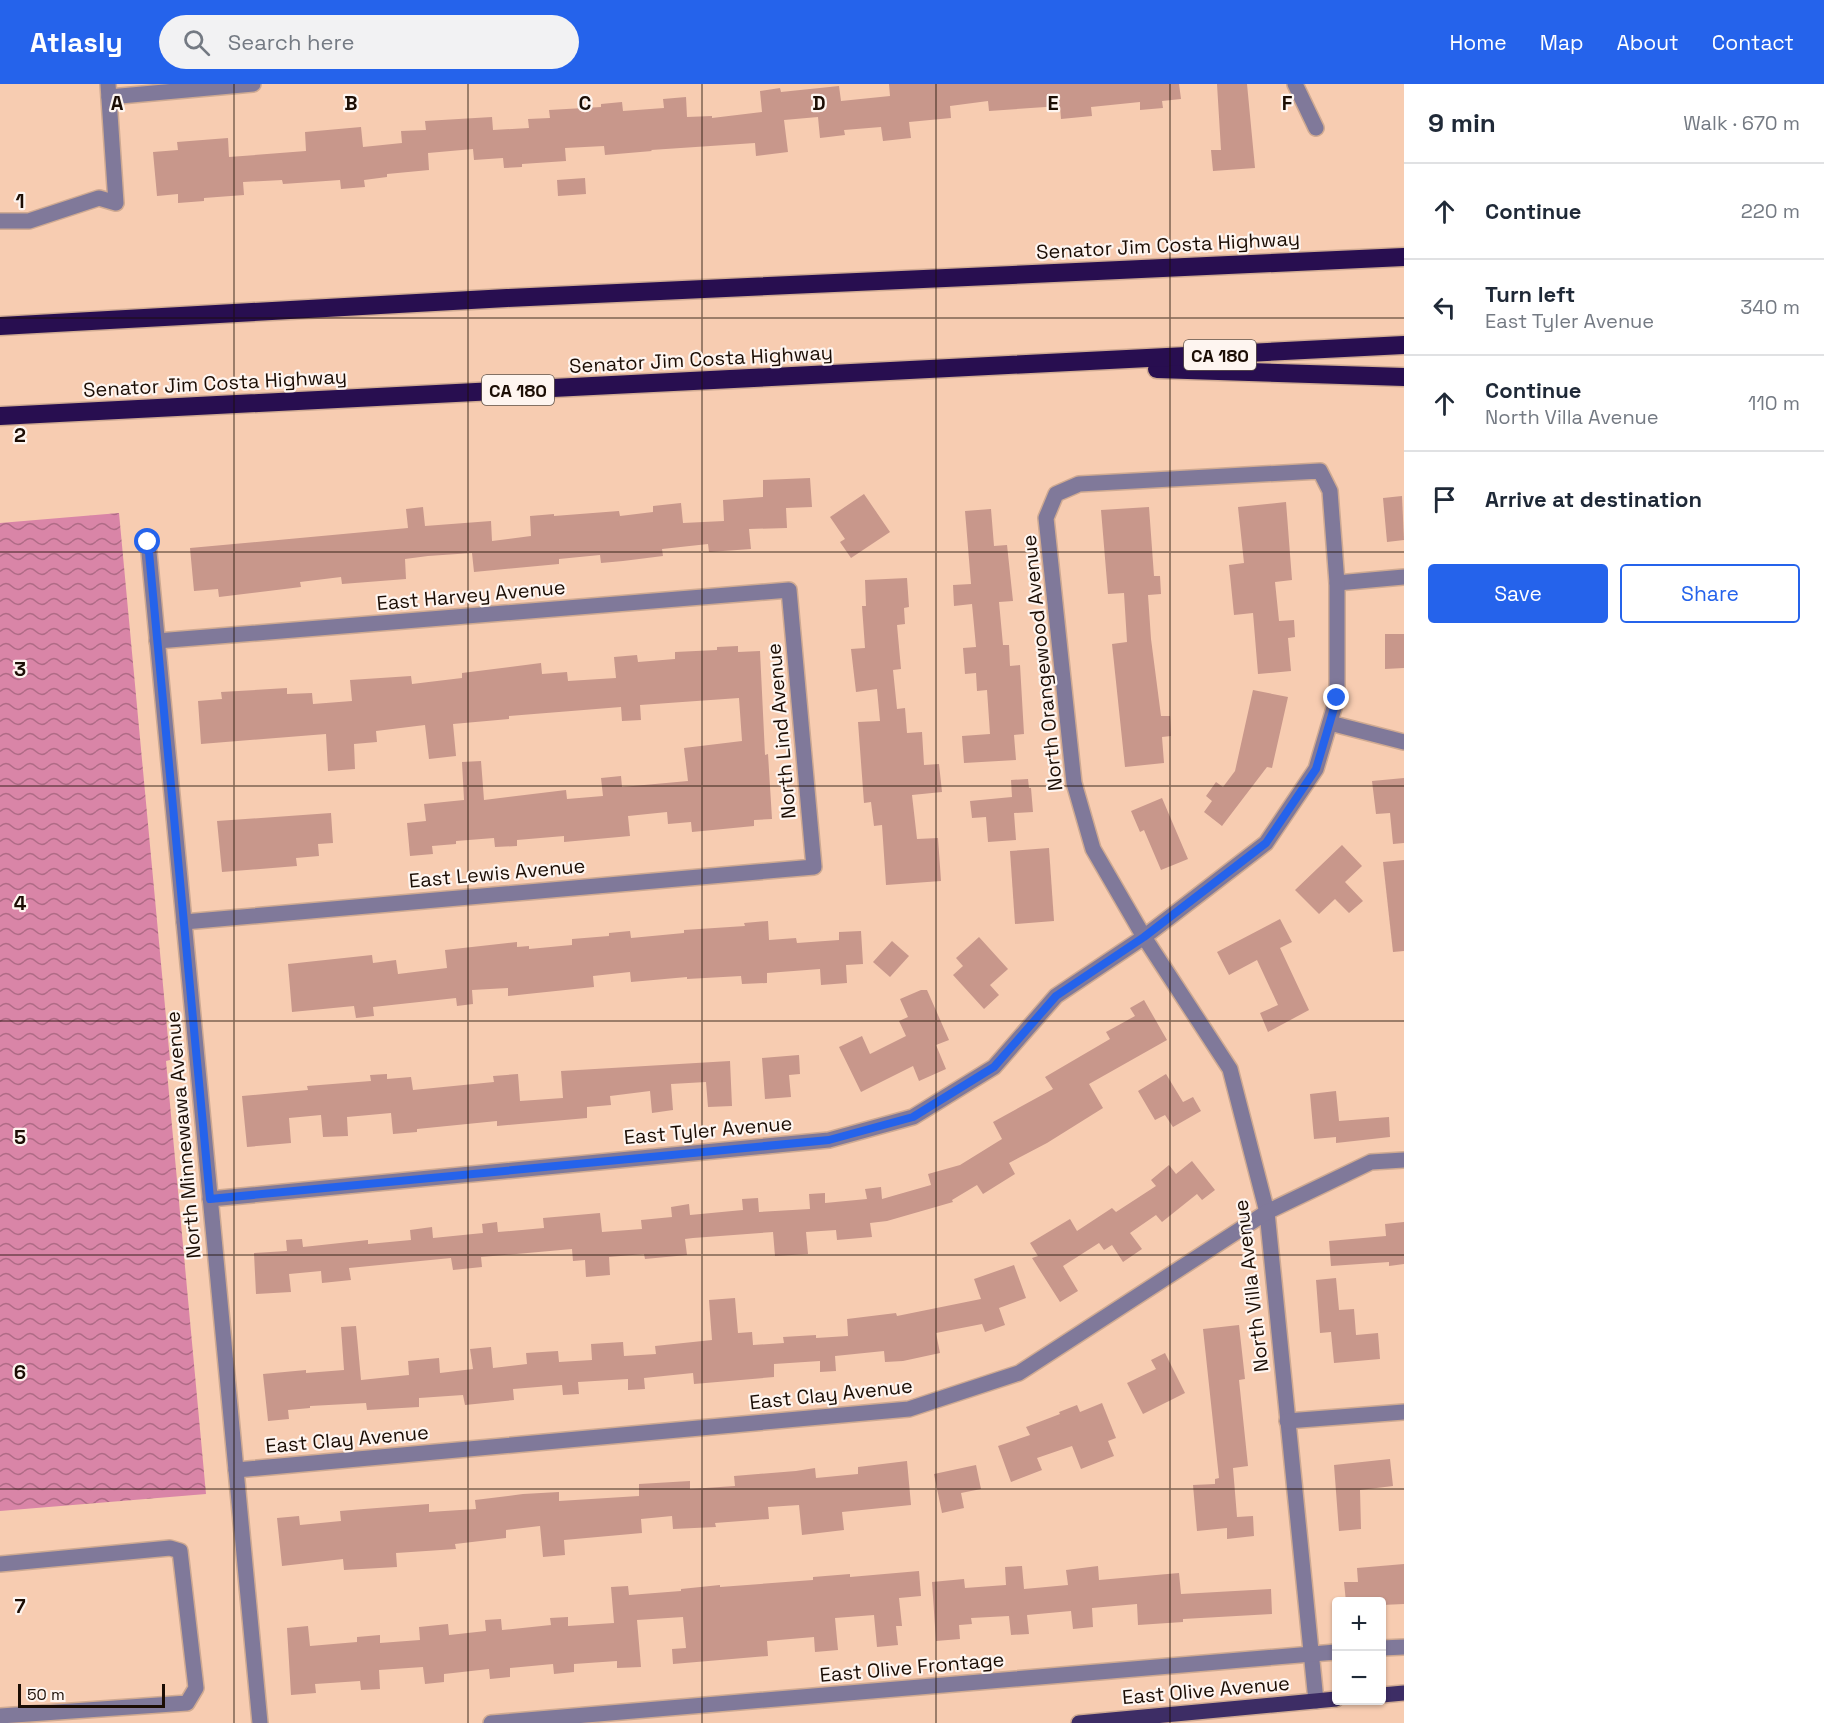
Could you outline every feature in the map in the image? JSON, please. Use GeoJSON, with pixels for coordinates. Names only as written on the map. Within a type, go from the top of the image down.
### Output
{"type":"FeatureCollection","features":[{"type":"Feature","properties":{"kind":"highway","name":"Senator Jim Costa Highway"},"geometry":{"type":"LineString","coordinates":[[0,326],[519,297],[1404,257]]}},
{"type":"Feature","properties":{"kind":"highway","name":"Senator Jim Costa Highway"},"geometry":{"type":"LineString","coordinates":[[0,416],[1404,345]]}},
{"type":"Feature","properties":{"kind":"highway"},"geometry":{"type":"LineString","coordinates":[[1036,364],[1404,377]]}},
{"type":"Feature","properties":{"kind":"main road"},"geometry":{"type":"LineString","coordinates":[[1386,1695],[1404,1693]]}},
{"type":"Feature","properties":{"kind":"main road","name":"East Olive Avenue"},"geometry":{"type":"LineString","coordinates":[[1079,1723],[1332,1699]]}},
{"type":"Feature","properties":{"kind":"street"},"geometry":{"type":"LineString","coordinates":[[0,221],[28,220],[99,198],[116,203],[109,91],[253,84]]}},
{"type":"Feature","properties":{"kind":"street"},"geometry":{"type":"LineString","coordinates":[[1295,84],[1316,128]]}},
{"type":"Feature","properties":{"kind":"street","name":"North Orangewood Avenue"},"geometry":{"type":"LineString","coordinates":[[1144,937],[1093,849],[1074,783],[1046,518],[1056,494],[1079,484],[1320,471],[1330,491],[1337,583]]}},
{"type":"Feature","properties":{"kind":"street","name":"North Minnewawa Avenue"},"geometry":{"type":"LineString","coordinates":[[148,542],[260,1723]]}},
{"type":"Feature","properties":{"kind":"street"},"geometry":{"type":"LineString","coordinates":[[1144,937],[1266,843],[1316,769],[1337,698],[1337,583],[1404,577]]}},
{"type":"Feature","properties":{"kind":"street","name":"East Harvey Avenue"},"geometry":{"type":"LineString","coordinates":[[157,641],[789,590]]}},
{"type":"Feature","properties":{"kind":"street","name":"North Lind Avenue"},"geometry":{"type":"LineString","coordinates":[[789,590],[814,867]]}},
{"type":"Feature","properties":{"kind":"street"},"geometry":{"type":"LineString","coordinates":[[1330,723],[1404,742]]}},
{"type":"Feature","properties":{"kind":"street","name":"East Lewis Avenue"},"geometry":{"type":"LineString","coordinates":[[184,922],[814,867]]}},
{"type":"Feature","properties":{"kind":"street","name":"East Tyler Avenue"},"geometry":{"type":"LineString","coordinates":[[210,1199],[829,1140],[913,1117],[994,1067],[1056,996],[1144,937]]}},
{"type":"Feature","properties":{"kind":"street","name":"North Villa Avenue"},"geometry":{"type":"LineString","coordinates":[[1144,937],[1230,1069],[1267,1212],[1316,1701]]}},
{"type":"Feature","properties":{"kind":"street","name":"East Clay Avenue"},"geometry":{"type":"LineString","coordinates":[[236,1470],[909,1409],[1019,1373],[1267,1212],[1371,1162],[1404,1160]]}},
{"type":"Feature","properties":{"kind":"street"},"geometry":{"type":"LineString","coordinates":[[1287,1421],[1404,1412]]}},
{"type":"Feature","properties":{"kind":"street"},"geometry":{"type":"LineString","coordinates":[[0,1564],[170,1548],[180,1551],[196,1688],[187,1703],[0,1716]]}},
{"type":"Feature","properties":{"kind":"street"},"geometry":{"type":"LineString","coordinates":[[1386,1648],[1404,1647]]}},
{"type":"Feature","properties":{"kind":"street","name":"East Olive Frontage"},"geometry":{"type":"LineString","coordinates":[[491,1723],[1332,1652]]}},
{"type":"Feature","properties":{"kind":"water"},"geometry":{"type":"Polygon","coordinates":[[[119,513],[170,1060],[166,1061],[206,1494],[0,1511],[0,523],[119,513]]]}},
{"type":"Feature","properties":{"kind":"building"},"geometry":{"type":"Polygon","coordinates":[[[889,84],[1179,84],[1181,99],[1162,101],[1163,108],[1140,110],[1140,102],[1091,107],[1092,116],[1061,119],[1060,106],[989,111],[988,101],[950,106],[951,118],[909,122],[911,138],[883,141],[881,127],[844,130],[845,135],[820,138],[818,117],[784,120],[788,152],[756,156],[755,143],[605,155],[604,146],[565,148],[566,161],[522,164],[522,167],[504,168],[503,158],[474,160],[473,149],[428,153],[429,170],[387,174],[387,177],[364,180],[365,187],[341,189],[340,180],[283,184],[282,180],[243,182],[244,195],[204,198],[204,201],[178,203],[178,194],[157,196],[153,152],[178,150],[177,142],[228,138],[229,157],[306,151],[305,132],[361,127],[363,147],[402,143],[401,131],[426,130],[425,121],[492,117],[493,130],[529,128],[528,119],[550,118],[549,110],[601,107],[601,104],[622,102],[623,111],[664,108],[663,99],[686,97],[687,117],[712,116],[712,118],[762,112],[760,91],[780,88],[781,92],[839,86],[841,101],[890,96],[889,84]]]}},
{"type":"Feature","properties":{"kind":"building"},"geometry":{"type":"Polygon","coordinates":[[[1217,84],[1247,84],[1255,168],[1213,171],[1211,150],[1221,150],[1217,84]]]}},
{"type":"Feature","properties":{"kind":"building"},"geometry":{"type":"Polygon","coordinates":[[[585,178],[586,194],[558,196],[557,180],[585,178]]]}},
{"type":"Feature","properties":{"kind":"building"},"geometry":{"type":"Polygon","coordinates":[[[810,478],[812,507],[786,508],[787,528],[749,529],[751,549],[709,552],[708,544],[662,549],[663,556],[623,561],[601,563],[600,555],[559,559],[559,564],[474,572],[472,553],[428,556],[405,559],[406,579],[342,584],[341,577],[300,582],[301,587],[219,597],[218,589],[194,591],[190,548],[408,528],[406,509],[423,507],[425,526],[491,521],[492,541],[531,536],[530,516],[619,511],[620,516],[653,512],[653,506],[681,503],[683,523],[724,521],[723,500],[763,497],[763,480],[810,478]]]}},
{"type":"Feature","properties":{"kind":"building"},"geometry":{"type":"Polygon","coordinates":[[[864,494],[890,532],[851,558],[840,542],[845,539],[830,517],[864,494]]]}},
{"type":"Feature","properties":{"kind":"building"},"geometry":{"type":"Polygon","coordinates":[[[1402,496],[1404,540],[1387,542],[1383,498],[1402,496]]]}},
{"type":"Feature","properties":{"kind":"building"},"geometry":{"type":"Polygon","coordinates":[[[1286,502],[1292,580],[1275,582],[1279,621],[1294,620],[1295,637],[1288,638],[1291,671],[1258,674],[1253,613],[1234,615],[1229,565],[1244,563],[1238,507],[1286,502]]]}},
{"type":"Feature","properties":{"kind":"building"},"geometry":{"type":"Polygon","coordinates":[[[1149,507],[1154,576],[1160,576],[1161,594],[1148,595],[1151,639],[1161,716],[1170,716],[1171,736],[1162,737],[1164,763],[1125,767],[1112,644],[1127,642],[1124,593],[1108,594],[1101,510],[1149,507]]]}},
{"type":"Feature","properties":{"kind":"building"},"geometry":{"type":"Polygon","coordinates":[[[991,509],[994,546],[1007,545],[1013,601],[999,602],[1003,645],[1009,645],[1010,666],[1020,665],[1024,734],[1014,735],[1016,760],[964,763],[962,736],[990,734],[987,690],[977,691],[976,673],[965,674],[963,648],[976,647],[972,604],[954,606],[953,585],[971,584],[965,511],[991,509]]]}},
{"type":"Feature","properties":{"kind":"building"},"geometry":{"type":"Polygon","coordinates":[[[907,578],[909,607],[904,608],[905,624],[897,625],[901,669],[893,670],[897,709],[905,708],[907,733],[922,732],[924,765],[939,764],[942,792],[912,795],[917,839],[938,838],[941,881],[886,885],[882,825],[874,826],[871,802],[864,803],[858,722],[880,721],[877,689],[856,692],[851,649],[865,648],[862,606],[866,606],[865,580],[907,578]]]}},
{"type":"Feature","properties":{"kind":"building"},"geometry":{"type":"Polygon","coordinates":[[[1385,634],[1404,634],[1404,668],[1385,669],[1385,634]]]}},
{"type":"Feature","properties":{"kind":"building"},"geometry":{"type":"Polygon","coordinates":[[[738,646],[738,652],[760,651],[765,755],[768,754],[772,819],[754,820],[754,826],[692,832],[691,822],[668,824],[667,812],[628,816],[630,836],[564,842],[564,836],[517,840],[517,846],[495,847],[494,838],[456,841],[456,844],[432,846],[433,854],[410,856],[407,823],[426,821],[424,804],[464,800],[462,762],[481,761],[484,800],[566,790],[567,799],[603,796],[601,778],[621,776],[622,787],[688,781],[684,748],[742,741],[739,698],[640,705],[641,720],[622,721],[621,707],[509,716],[509,719],[453,724],[456,756],[429,759],[425,725],[376,731],[377,742],[354,744],[355,769],[328,771],[326,734],[201,744],[198,701],[222,699],[221,692],[287,688],[287,694],[312,693],[313,704],[352,701],[350,680],[411,676],[412,684],[462,678],[462,673],[541,663],[542,674],[567,672],[568,681],[616,678],[614,657],[637,655],[638,662],[675,659],[675,652],[717,650],[717,647],[738,646]]]}},
{"type":"Feature","properties":{"kind":"building"},"geometry":{"type":"Polygon","coordinates":[[[1253,690],[1288,697],[1272,768],[1267,767],[1222,826],[1204,812],[1212,801],[1206,796],[1216,782],[1223,787],[1235,771],[1253,690]]]}},
{"type":"Feature","properties":{"kind":"building"},"geometry":{"type":"Polygon","coordinates":[[[1404,778],[1404,843],[1393,844],[1390,813],[1376,814],[1372,781],[1404,778]]]}},
{"type":"Feature","properties":{"kind":"building"},"geometry":{"type":"Polygon","coordinates":[[[1028,779],[1033,812],[1014,813],[1016,840],[988,842],[986,817],[972,818],[970,801],[1012,797],[1011,780],[1028,779]]]}},
{"type":"Feature","properties":{"kind":"building"},"geometry":{"type":"Polygon","coordinates":[[[1162,798],[1188,859],[1161,870],[1144,830],[1140,832],[1131,811],[1162,798]]]}},
{"type":"Feature","properties":{"kind":"building"},"geometry":{"type":"Polygon","coordinates":[[[331,813],[333,843],[318,844],[319,856],[296,858],[297,866],[222,872],[217,821],[331,813]]]}},
{"type":"Feature","properties":{"kind":"building"},"geometry":{"type":"Polygon","coordinates":[[[1342,845],[1362,866],[1345,882],[1363,901],[1349,913],[1335,899],[1319,914],[1295,890],[1342,845]]]}},
{"type":"Feature","properties":{"kind":"building"},"geometry":{"type":"Polygon","coordinates":[[[1049,848],[1054,921],[1015,924],[1010,851],[1049,848]]]}},
{"type":"Feature","properties":{"kind":"building"},"geometry":{"type":"Polygon","coordinates":[[[1404,860],[1404,951],[1393,952],[1383,862],[1404,860]]]}},
{"type":"Feature","properties":{"kind":"building"},"geometry":{"type":"Polygon","coordinates":[[[1280,919],[1292,942],[1280,948],[1309,1010],[1268,1032],[1260,1013],[1278,1005],[1257,960],[1229,975],[1217,952],[1280,919]]]}},
{"type":"Feature","properties":{"kind":"building"},"geometry":{"type":"Polygon","coordinates":[[[768,921],[769,940],[796,938],[797,943],[839,940],[839,932],[861,931],[863,964],[846,965],[847,983],[821,985],[820,969],[767,973],[767,983],[742,984],[741,976],[687,979],[687,977],[631,982],[630,972],[593,976],[594,987],[508,996],[508,988],[472,990],[473,1004],[457,1006],[456,998],[373,1007],[374,1016],[356,1018],[354,1006],[292,1012],[288,964],[372,955],[373,963],[396,960],[398,974],[447,968],[445,950],[517,942],[517,947],[529,946],[529,949],[572,945],[572,939],[609,936],[609,933],[630,931],[631,938],[684,933],[684,930],[745,926],[744,923],[768,921]]]}},
{"type":"Feature","properties":{"kind":"building"},"geometry":{"type":"Polygon","coordinates":[[[979,937],[1008,969],[990,985],[999,995],[984,1009],[953,975],[963,966],[956,958],[979,937]]]}},
{"type":"Feature","properties":{"kind":"building"},"geometry":{"type":"Polygon","coordinates":[[[892,941],[909,956],[890,977],[873,962],[892,941]]]}},
{"type":"Feature","properties":{"kind":"building"},"geometry":{"type":"Polygon","coordinates":[[[921,990],[927,990],[949,1040],[936,1045],[946,1069],[919,1081],[913,1066],[861,1092],[839,1047],[862,1036],[870,1054],[906,1036],[899,1021],[908,1017],[900,999],[921,990]]]}},
{"type":"Feature","properties":{"kind":"building"},"geometry":{"type":"Polygon","coordinates":[[[1144,1000],[1167,1040],[1089,1084],[1103,1108],[1047,1143],[1009,1163],[1015,1174],[983,1194],[977,1185],[952,1200],[953,1202],[887,1221],[870,1223],[872,1237],[837,1240],[836,1230],[806,1232],[808,1254],[775,1256],[773,1232],[685,1239],[687,1255],[645,1259],[644,1254],[609,1257],[610,1275],[586,1277],[585,1260],[573,1261],[572,1249],[481,1257],[482,1267],[453,1270],[451,1258],[349,1268],[351,1280],[322,1283],[321,1271],[289,1274],[291,1292],[256,1294],[254,1253],[287,1251],[286,1240],[302,1239],[303,1247],[368,1240],[368,1244],[411,1240],[410,1230],[432,1227],[433,1238],[483,1233],[482,1224],[497,1222],[498,1232],[544,1228],[543,1218],[600,1213],[602,1232],[642,1229],[641,1220],[672,1217],[671,1207],[689,1204],[690,1215],[743,1210],[742,1199],[758,1198],[759,1212],[810,1209],[809,1194],[825,1193],[825,1203],[867,1199],[865,1189],[881,1187],[882,1199],[931,1185],[928,1174],[960,1165],[1002,1139],[993,1122],[1053,1089],[1045,1077],[1110,1039],[1106,1032],[1135,1016],[1130,1008],[1144,1000]]]}},
{"type":"Feature","properties":{"kind":"building"},"geometry":{"type":"Polygon","coordinates":[[[799,1055],[800,1074],[789,1075],[791,1097],[765,1099],[762,1058],[799,1055]]]}},
{"type":"Feature","properties":{"kind":"building"},"geometry":{"type":"Polygon","coordinates":[[[730,1061],[732,1106],[708,1107],[706,1082],[671,1084],[673,1110],[652,1113],[650,1091],[610,1096],[611,1105],[587,1107],[587,1118],[497,1126],[497,1121],[417,1129],[417,1132],[393,1134],[391,1113],[347,1117],[348,1136],[323,1137],[321,1115],[289,1118],[291,1143],[247,1147],[242,1096],[308,1090],[307,1086],[371,1081],[370,1075],[387,1074],[387,1079],[411,1077],[413,1090],[494,1082],[493,1076],[518,1074],[520,1101],[563,1098],[561,1071],[730,1061]]]}},
{"type":"Feature","properties":{"kind":"building"},"geometry":{"type":"Polygon","coordinates":[[[1166,1074],[1183,1102],[1193,1097],[1201,1111],[1173,1127],[1165,1115],[1155,1120],[1138,1091],[1166,1074]]]}},
{"type":"Feature","properties":{"kind":"building"},"geometry":{"type":"Polygon","coordinates":[[[1336,1091],[1339,1121],[1389,1117],[1390,1137],[1336,1143],[1336,1137],[1314,1139],[1310,1094],[1336,1091]]]}},
{"type":"Feature","properties":{"kind":"building"},"geometry":{"type":"Polygon","coordinates":[[[1192,1161],[1215,1190],[1202,1200],[1197,1194],[1162,1222],[1156,1215],[1130,1233],[1142,1249],[1123,1262],[1112,1245],[1104,1250],[1099,1243],[1063,1266],[1078,1291],[1060,1302],[1032,1258],[1038,1256],[1030,1243],[1070,1219],[1077,1231],[1112,1208],[1116,1212],[1156,1186],[1151,1180],[1169,1165],[1176,1174],[1192,1161]]]}},
{"type":"Feature","properties":{"kind":"building"},"geometry":{"type":"Polygon","coordinates":[[[1404,1222],[1404,1264],[1389,1266],[1389,1262],[1331,1266],[1329,1241],[1386,1236],[1385,1224],[1404,1222]]]}},
{"type":"Feature","properties":{"kind":"building"},"geometry":{"type":"Polygon","coordinates":[[[1014,1265],[1026,1298],[999,1308],[1005,1325],[985,1332],[982,1324],[936,1333],[940,1353],[903,1361],[885,1362],[884,1351],[835,1356],[836,1371],[820,1372],[820,1361],[774,1364],[774,1377],[694,1384],[693,1373],[644,1378],[645,1389],[628,1390],[628,1379],[578,1382],[579,1394],[563,1395],[562,1385],[513,1389],[514,1400],[465,1405],[463,1395],[419,1398],[419,1407],[367,1410],[366,1403],[310,1406],[310,1408],[288,1410],[289,1419],[268,1421],[263,1374],[306,1370],[306,1373],[344,1370],[341,1327],[356,1326],[361,1380],[409,1375],[408,1361],[439,1358],[440,1373],[473,1369],[470,1349],[491,1347],[493,1368],[527,1364],[526,1353],[558,1351],[559,1362],[592,1360],[591,1344],[623,1342],[624,1356],[656,1354],[655,1346],[712,1340],[709,1300],[735,1298],[738,1333],[752,1332],[753,1345],[784,1343],[783,1337],[848,1336],[847,1319],[896,1313],[897,1316],[981,1299],[974,1279],[1014,1265]]]}},
{"type":"Feature","properties":{"kind":"building"},"geometry":{"type":"Polygon","coordinates":[[[1336,1278],[1339,1310],[1354,1309],[1356,1335],[1378,1333],[1380,1359],[1334,1363],[1331,1332],[1320,1333],[1316,1280],[1336,1278]]]}},
{"type":"Feature","properties":{"kind":"building"},"geometry":{"type":"Polygon","coordinates":[[[1239,1325],[1245,1379],[1239,1380],[1248,1466],[1233,1468],[1237,1517],[1253,1516],[1254,1536],[1227,1539],[1227,1528],[1197,1531],[1193,1485],[1215,1484],[1215,1479],[1219,1478],[1203,1329],[1239,1325]]]}},
{"type":"Feature","properties":{"kind":"building"},"geometry":{"type":"Polygon","coordinates":[[[1165,1353],[1185,1393],[1143,1414],[1127,1383],[1156,1369],[1151,1360],[1165,1353]]]}},
{"type":"Feature","properties":{"kind":"building"},"geometry":{"type":"Polygon","coordinates":[[[1102,1403],[1116,1438],[1108,1441],[1114,1456],[1081,1469],[1072,1446],[1037,1458],[1042,1470],[1011,1482],[998,1446],[1030,1435],[1026,1427],[1060,1414],[1059,1412],[1077,1405],[1080,1412],[1102,1403]]]}},
{"type":"Feature","properties":{"kind":"building"},"geometry":{"type":"Polygon","coordinates":[[[1390,1459],[1393,1486],[1360,1490],[1361,1529],[1339,1531],[1334,1465],[1390,1459]]]}},
{"type":"Feature","properties":{"kind":"building"},"geometry":{"type":"Polygon","coordinates":[[[907,1461],[911,1505],[842,1512],[844,1530],[802,1535],[799,1505],[768,1507],[769,1519],[715,1523],[716,1527],[673,1529],[672,1516],[641,1519],[642,1533],[564,1540],[565,1555],[543,1557],[540,1526],[506,1530],[506,1538],[455,1544],[456,1549],[396,1553],[397,1567],[344,1570],[343,1559],[282,1566],[277,1518],[299,1516],[300,1525],[341,1521],[340,1511],[429,1504],[429,1512],[476,1509],[475,1500],[523,1494],[559,1492],[559,1501],[639,1496],[639,1484],[690,1481],[690,1489],[735,1486],[734,1476],[815,1468],[816,1478],[858,1474],[858,1467],[907,1461]]]}},
{"type":"Feature","properties":{"kind":"building"},"geometry":{"type":"Polygon","coordinates":[[[976,1465],[981,1489],[961,1493],[964,1508],[942,1513],[934,1474],[976,1465]]]}},
{"type":"Feature","properties":{"kind":"building"},"geometry":{"type":"Polygon","coordinates":[[[1404,1564],[1404,1604],[1386,1605],[1386,1597],[1346,1597],[1344,1582],[1358,1582],[1357,1568],[1404,1564]]]}},
{"type":"Feature","properties":{"kind":"building"},"geometry":{"type":"Polygon","coordinates":[[[1022,1566],[1024,1589],[1068,1585],[1066,1570],[1098,1566],[1099,1580],[1179,1573],[1181,1594],[1271,1589],[1272,1614],[1183,1619],[1183,1622],[1138,1625],[1137,1604],[1092,1608],[1093,1627],[1073,1629],[1071,1611],[1027,1615],[1029,1634],[1011,1635],[1009,1616],[971,1618],[972,1624],[959,1625],[960,1639],[936,1641],[932,1582],[964,1579],[965,1588],[1006,1585],[1005,1567],[1022,1566]]]}},
{"type":"Feature","properties":{"kind":"building"},"geometry":{"type":"Polygon","coordinates":[[[919,1571],[921,1596],[899,1598],[902,1626],[896,1626],[898,1645],[877,1647],[874,1615],[835,1618],[838,1650],[815,1652],[814,1637],[767,1641],[768,1656],[673,1664],[672,1649],[686,1648],[683,1617],[637,1620],[641,1667],[617,1668],[617,1661],[574,1664],[574,1672],[554,1674],[553,1664],[510,1668],[510,1677],[490,1679],[489,1669],[444,1674],[444,1682],[425,1684],[423,1667],[379,1670],[380,1689],[361,1690],[360,1681],[315,1684],[316,1693],[291,1695],[287,1628],[308,1626],[310,1646],[357,1642],[357,1637],[380,1635],[380,1643],[420,1640],[419,1627],[448,1624],[449,1635],[486,1631],[485,1620],[501,1619],[502,1630],[551,1625],[550,1618],[568,1617],[568,1626],[614,1623],[611,1587],[628,1586],[629,1595],[720,1585],[720,1587],[813,1580],[813,1577],[850,1574],[850,1577],[919,1571]]]}},
{"type":"Feature","properties":{"kind":"route"},"geometry":{"type":"LineString","coordinates":[[148,542],[210,1199],[829,1140],[913,1117],[994,1067],[1056,996],[1144,937],[1266,843],[1316,769],[1337,698]]}}]}
